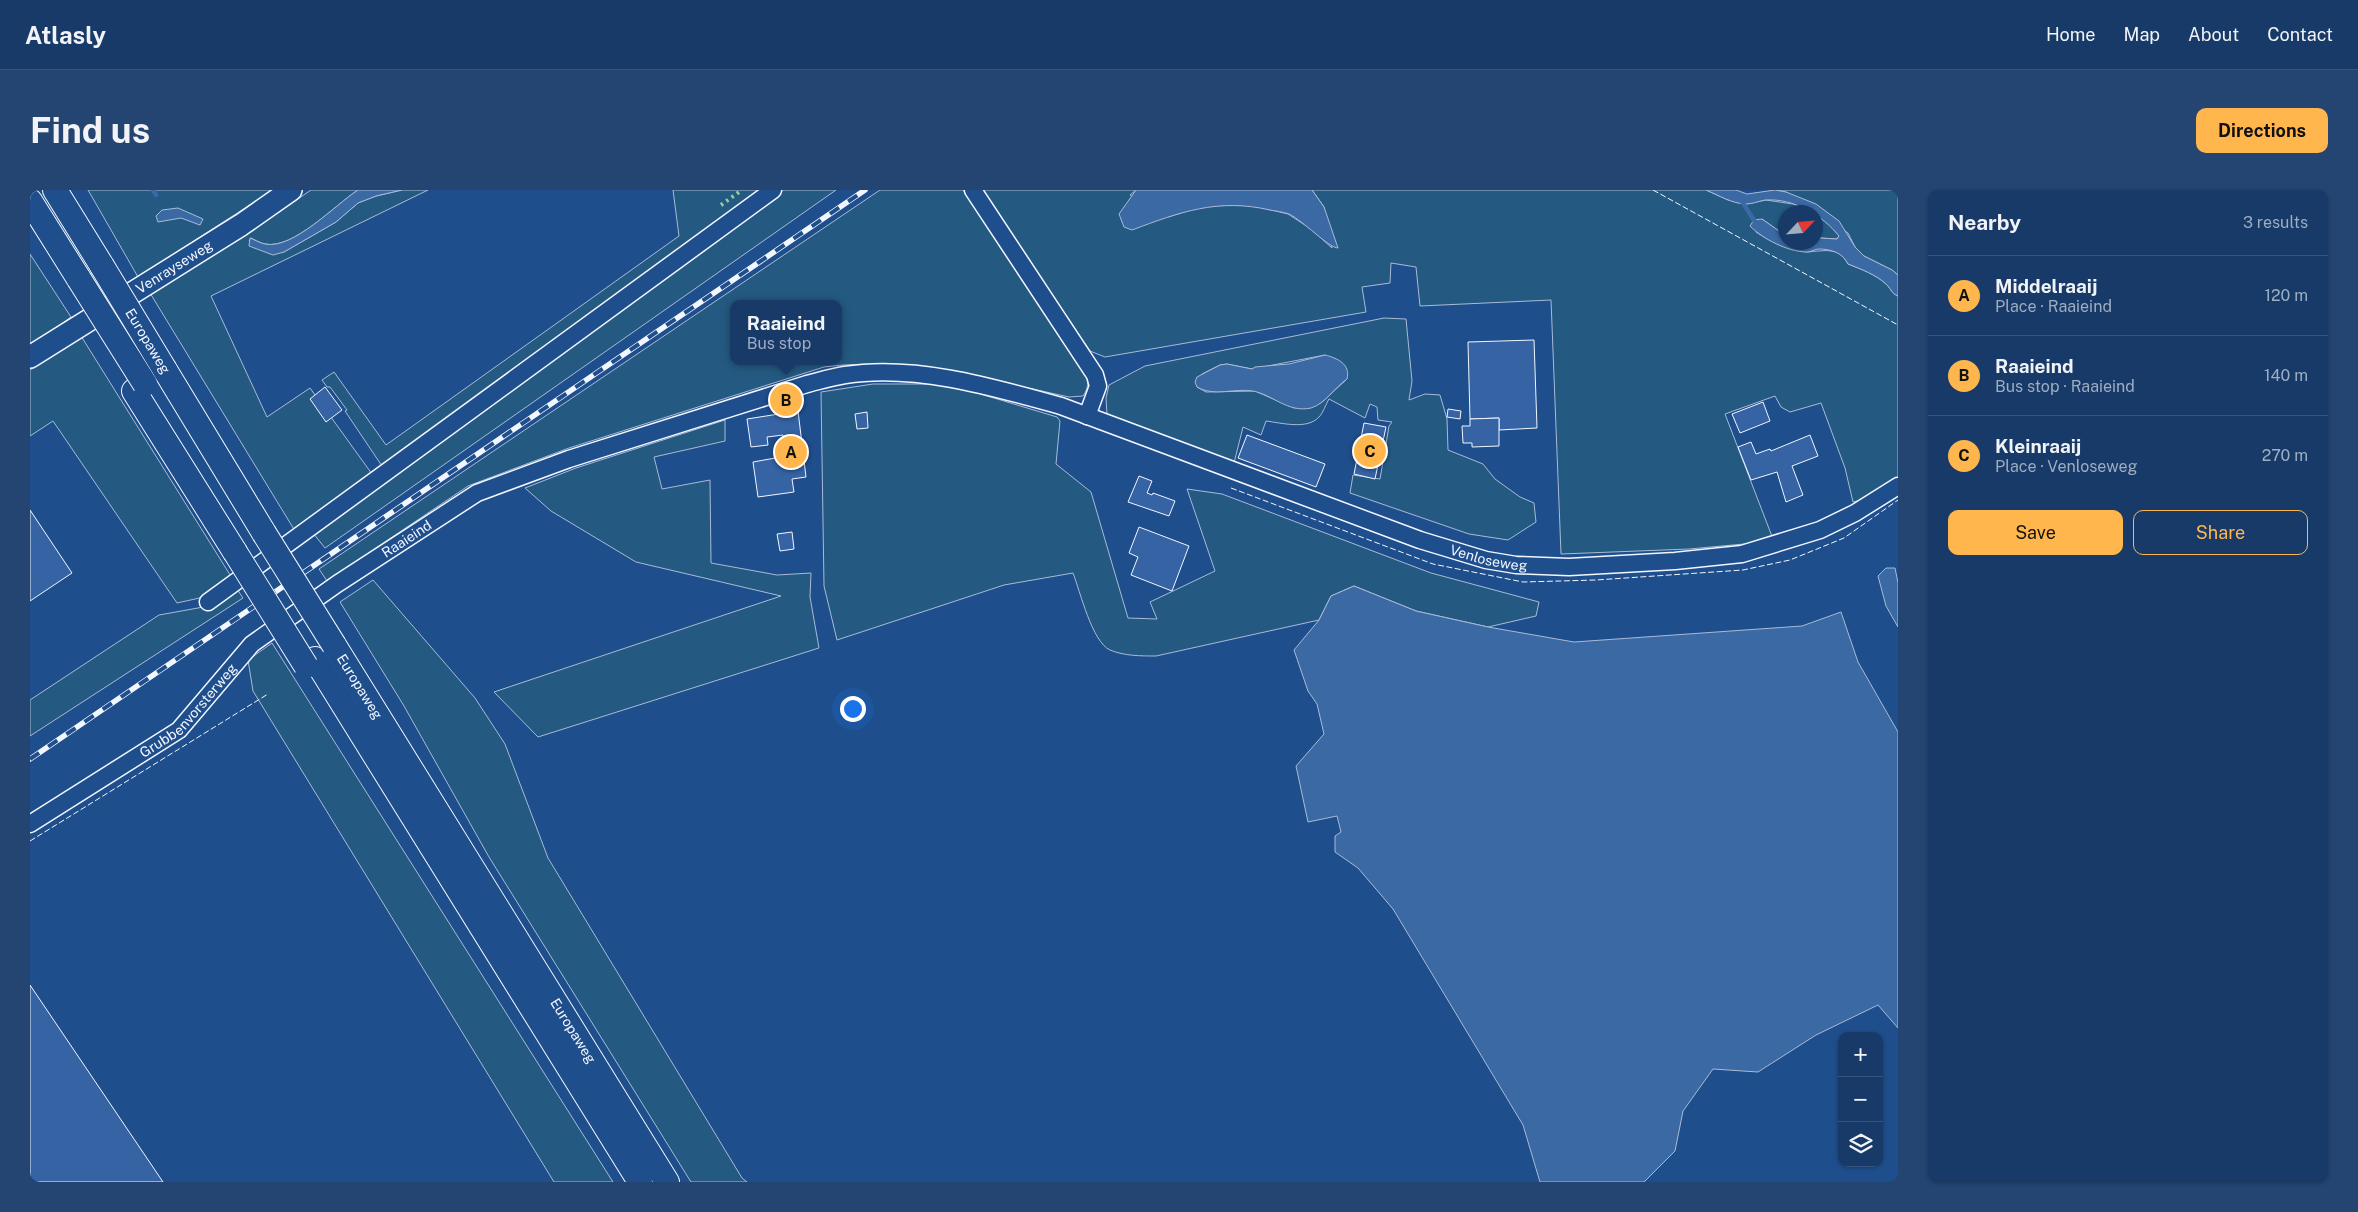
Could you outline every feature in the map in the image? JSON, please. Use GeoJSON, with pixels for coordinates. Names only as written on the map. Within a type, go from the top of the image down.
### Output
{"type":"FeatureCollection","features":[{"type":"Feature","properties":{"kind":"highway","name":"Europaweg"},"geometry":{"type":"LineString","coordinates":[[55,190],[165,370],[248,543]]}},
{"type":"Feature","properties":{"kind":"highway"},"geometry":{"type":"LineString","coordinates":[[63,190],[102,266]]}},
{"type":"Feature","properties":{"kind":"highway","name":"Europaweg"},"geometry":{"type":"LineString","coordinates":[[30,201],[74,283],[140,388],[248,543],[640,1182]]}},
{"type":"Feature","properties":{"kind":"highway"},"geometry":{"type":"LineString","coordinates":[[30,224],[74,283]]}},
{"type":"Feature","properties":{"kind":"highway","name":"Europaweg"},"geometry":{"type":"LineString","coordinates":[[318,656],[667,1182]]}},
{"type":"Feature","properties":{"kind":"main road","name":"Venrayseweg"},"geometry":{"type":"LineString","coordinates":[[30,357],[241,225],[291,190]]}},
{"type":"Feature","properties":{"kind":"street"},"geometry":{"type":"LineString","coordinates":[[208,602],[773,190]]}},
{"type":"Feature","properties":{"kind":"street"},"geometry":{"type":"LineString","coordinates":[[973,190],[1095,375],[1098,386],[1087,416]]}},
{"type":"Feature","properties":{"kind":"street","name":"Raaieind"},"geometry":{"type":"LineString","coordinates":[[337,584],[477,493],[578,456],[817,382],[846,375],[901,373],[935,376],[1017,394],[1087,416]]}},
{"type":"Feature","properties":{"kind":"street","name":"Venloseweg"},"geometry":{"type":"LineString","coordinates":[[1087,416],[1420,540],[1486,560],[1516,565],[1569,567],[1675,561],[1742,554],[1793,540],[1820,530],[1855,513],[1898,486]]}},
{"type":"Feature","properties":{"kind":"street","name":"Grubbenvorsterweg"},"geometry":{"type":"LineString","coordinates":[[30,824],[179,730],[252,644],[337,584]]}},
{"type":"Feature","properties":{"kind":"shaded area"},"geometry":{"type":"Polygon","coordinates":[[[88,190],[273,190],[138,277],[88,190]]]}},
{"type":"Feature","properties":{"kind":"shaded area"},"geometry":{"type":"Polygon","coordinates":[[[311,190],[358,190],[314,224],[288,240],[276,244],[265,244],[251,238],[249,241],[284,252],[336,222],[358,203],[376,196],[402,190],[428,190],[211,296],[267,417],[310,388],[372,474],[295,531],[150,293],[244,236],[311,190]]]}},
{"type":"Feature","properties":{"kind":"shaded area"},"geometry":{"type":"Polygon","coordinates":[[[358,190],[402,190],[376,196],[358,203],[336,222],[284,252],[273,255],[249,246],[250,238],[265,244],[276,244],[288,240],[314,224],[358,190]]]}},
{"type":"Feature","properties":{"kind":"shaded area"},"geometry":{"type":"Polygon","coordinates":[[[673,190],[762,190],[382,466],[345,411],[347,410],[330,387],[327,387],[322,380],[334,372],[386,445],[679,236],[673,190]]]}},
{"type":"Feature","properties":{"kind":"shaded area"},"geometry":{"type":"Polygon","coordinates":[[[782,190],[836,190],[325,548],[313,533],[758,210],[782,190]]]}},
{"type":"Feature","properties":{"kind":"shaded area"},"geometry":{"type":"Polygon","coordinates":[[[880,190],[963,190],[1082,366],[1087,377],[1088,385],[1083,396],[1069,397],[978,377],[917,367],[855,364],[824,367],[569,448],[468,486],[327,581],[319,569],[880,190]]]}},
{"type":"Feature","properties":{"kind":"shaded area"},"geometry":{"type":"Polygon","coordinates":[[[982,190],[1136,190],[1130,195],[1168,217],[1203,206],[1250,205],[1288,214],[1311,229],[1332,248],[1324,207],[1312,190],[1706,190],[1728,200],[1746,204],[1766,200],[1796,205],[1778,205],[1778,230],[1762,219],[1756,232],[1778,244],[1778,250],[1836,252],[1848,264],[1879,278],[1898,296],[1898,481],[1867,499],[1853,502],[1845,468],[1821,403],[1790,412],[1781,407],[1775,396],[1725,414],[1773,539],[1755,543],[1689,549],[1561,554],[1551,300],[1420,306],[1416,267],[1391,263],[1390,283],[1362,287],[1366,312],[1105,357],[1090,351],[982,190]]]}},
{"type":"Feature","properties":{"kind":"shaded area"},"geometry":{"type":"Polygon","coordinates":[[[1136,190],[1312,190],[1324,207],[1338,248],[1328,244],[1289,214],[1251,207],[1216,206],[1200,209],[1132,230],[1124,227],[1119,214],[1136,190]]]}},
{"type":"Feature","properties":{"kind":"shaded area"},"geometry":{"type":"Polygon","coordinates":[[[1706,190],[1736,190],[1747,194],[1775,190],[1786,192],[1817,205],[1797,205],[1776,200],[1765,200],[1751,204],[1731,201],[1706,190]]]}},
{"type":"Feature","properties":{"kind":"shaded area"},"geometry":{"type":"Polygon","coordinates":[[[1775,190],[1898,190],[1898,275],[1864,256],[1855,247],[1848,233],[1823,216],[1823,205],[1807,205],[1786,192],[1775,190]]]}},
{"type":"Feature","properties":{"kind":"shaded area"},"geometry":{"type":"Polygon","coordinates":[[[178,208],[203,219],[200,225],[181,218],[158,222],[156,216],[162,210],[178,208]]]}},
{"type":"Feature","properties":{"kind":"shaded area"},"geometry":{"type":"Polygon","coordinates":[[[1823,209],[1839,221],[1855,247],[1864,256],[1898,275],[1898,296],[1879,278],[1848,264],[1836,252],[1823,249],[1823,238],[1837,239],[1839,236],[1824,221],[1823,209]]]}},
{"type":"Feature","properties":{"kind":"shaded area"},"geometry":{"type":"Polygon","coordinates":[[[1762,219],[1778,230],[1778,244],[1750,226],[1754,220],[1762,219]]]}},
{"type":"Feature","properties":{"kind":"shaded area"},"geometry":{"type":"Polygon","coordinates":[[[1823,220],[1839,236],[1837,239],[1823,238],[1823,220]]]}},
{"type":"Feature","properties":{"kind":"shaded area"},"geometry":{"type":"Polygon","coordinates":[[[1792,250],[1814,250],[1807,252],[1792,250]]]}},
{"type":"Feature","properties":{"kind":"shaded area"},"geometry":{"type":"Polygon","coordinates":[[[30,254],[71,317],[30,346],[30,254]]]}},
{"type":"Feature","properties":{"kind":"shaded area"},"geometry":{"type":"Polygon","coordinates":[[[1384,318],[1406,319],[1412,381],[1409,400],[1425,394],[1440,395],[1447,419],[1448,450],[1483,464],[1495,479],[1520,497],[1534,503],[1536,522],[1508,540],[1469,534],[1350,493],[1353,475],[1380,479],[1389,426],[1392,422],[1378,420],[1377,407],[1370,404],[1365,418],[1329,399],[1319,417],[1308,423],[1294,425],[1266,421],[1261,435],[1243,427],[1234,463],[1107,414],[1106,398],[1109,385],[1145,366],[1384,318]],[[1325,355],[1252,369],[1227,364],[1220,365],[1202,374],[1197,387],[1206,392],[1255,391],[1294,408],[1321,403],[1347,379],[1325,355]]]}},
{"type":"Feature","properties":{"kind":"shaded area"},"geometry":{"type":"Polygon","coordinates":[[[81,336],[232,578],[204,597],[177,603],[53,421],[30,436],[30,370],[81,336]]]}},
{"type":"Feature","properties":{"kind":"shaded area"},"geometry":{"type":"Polygon","coordinates":[[[1325,355],[1342,362],[1347,369],[1347,379],[1321,403],[1311,408],[1303,409],[1288,406],[1253,391],[1217,392],[1204,390],[1197,387],[1195,382],[1197,377],[1220,365],[1227,364],[1252,369],[1255,367],[1289,364],[1325,355]]]}},
{"type":"Feature","properties":{"kind":"shaded area"},"geometry":{"type":"Polygon","coordinates":[[[873,384],[932,384],[974,392],[1057,417],[1060,421],[1056,464],[1091,492],[1128,618],[1157,619],[1150,602],[1215,571],[1187,489],[1222,494],[1431,573],[1539,602],[1536,616],[1488,627],[1416,611],[1354,586],[1331,596],[1319,620],[1156,656],[1133,655],[1110,650],[1098,637],[1087,615],[1073,573],[1004,585],[837,640],[824,586],[821,392],[873,384]]]}},
{"type":"Feature","properties":{"kind":"shaded area"},"geometry":{"type":"Polygon","coordinates":[[[725,420],[725,441],[654,457],[662,489],[710,480],[711,563],[777,575],[811,573],[810,597],[819,648],[538,737],[494,692],[781,596],[636,562],[551,511],[525,488],[576,468],[725,420]]]}},
{"type":"Feature","properties":{"kind":"shaded area"},"geometry":{"type":"Polygon","coordinates":[[[1886,568],[1895,568],[1898,583],[1898,627],[1886,606],[1878,576],[1886,568]]]}},
{"type":"Feature","properties":{"kind":"shaded area"},"geometry":{"type":"Polygon","coordinates":[[[373,580],[475,698],[505,744],[548,858],[742,1178],[747,1182],[691,1182],[489,857],[404,706],[340,602],[373,580]]]}},
{"type":"Feature","properties":{"kind":"shaded area"},"geometry":{"type":"Polygon","coordinates":[[[1354,586],[1416,611],[1488,627],[1574,642],[1802,626],[1841,612],[1858,662],[1898,732],[1898,1028],[1878,1005],[1816,1035],[1758,1072],[1713,1069],[1683,1111],[1675,1151],[1644,1182],[1540,1182],[1523,1125],[1393,909],[1358,868],[1335,852],[1335,836],[1341,832],[1337,816],[1308,822],[1296,766],[1324,734],[1317,704],[1308,691],[1294,650],[1319,620],[1331,596],[1354,586]]]}},
{"type":"Feature","properties":{"kind":"shaded area"},"geometry":{"type":"Polygon","coordinates":[[[237,589],[243,598],[30,736],[30,700],[159,615],[209,606],[237,589]]]}},
{"type":"Feature","properties":{"kind":"shaded area"},"geometry":{"type":"Polygon","coordinates":[[[272,643],[613,1182],[554,1182],[253,691],[248,660],[272,643]]]}},
{"type":"Feature","properties":{"kind":"building"},"geometry":{"type":"Polygon","coordinates":[[[1534,340],[1537,428],[1499,430],[1499,418],[1470,419],[1468,342],[1534,340]]]}},
{"type":"Feature","properties":{"kind":"building"},"geometry":{"type":"Polygon","coordinates":[[[325,387],[342,410],[326,422],[310,399],[325,387]]]}},
{"type":"Feature","properties":{"kind":"building"},"geometry":{"type":"Polygon","coordinates":[[[1763,402],[1770,421],[1740,433],[1732,414],[1763,402]]]}},
{"type":"Feature","properties":{"kind":"building"},"geometry":{"type":"Polygon","coordinates":[[[1448,409],[1461,411],[1460,419],[1447,417],[1448,409]]]}},
{"type":"Feature","properties":{"kind":"building"},"geometry":{"type":"Polygon","coordinates":[[[798,411],[806,477],[792,479],[794,492],[758,497],[753,462],[781,457],[779,448],[790,447],[790,441],[784,442],[783,435],[767,437],[768,445],[751,447],[747,419],[798,411]]]}},
{"type":"Feature","properties":{"kind":"building"},"geometry":{"type":"Polygon","coordinates":[[[867,412],[868,428],[857,429],[855,414],[867,412]]]}},
{"type":"Feature","properties":{"kind":"building"},"geometry":{"type":"Polygon","coordinates":[[[1499,418],[1499,446],[1472,447],[1472,443],[1463,443],[1462,426],[1470,426],[1470,419],[1499,418]]]}},
{"type":"Feature","properties":{"kind":"building"},"geometry":{"type":"Polygon","coordinates":[[[1364,423],[1386,427],[1375,479],[1354,474],[1364,423]]]}},
{"type":"Feature","properties":{"kind":"building"},"geometry":{"type":"Polygon","coordinates":[[[1247,435],[1325,464],[1316,487],[1238,458],[1247,435]]]}},
{"type":"Feature","properties":{"kind":"building"},"geometry":{"type":"Polygon","coordinates":[[[1810,435],[1818,456],[1792,466],[1803,495],[1786,502],[1777,472],[1751,480],[1738,447],[1751,442],[1756,454],[1770,449],[1771,451],[1810,435]]]}},
{"type":"Feature","properties":{"kind":"building"},"geometry":{"type":"Polygon","coordinates":[[[1139,476],[1152,481],[1147,493],[1152,495],[1153,493],[1175,501],[1169,516],[1128,502],[1139,476]]]}},
{"type":"Feature","properties":{"kind":"building"},"geometry":{"type":"Polygon","coordinates":[[[30,510],[72,573],[30,601],[30,510]]]}},
{"type":"Feature","properties":{"kind":"building"},"geometry":{"type":"Polygon","coordinates":[[[1139,527],[1189,546],[1172,591],[1131,575],[1138,557],[1129,553],[1139,527]]]}},
{"type":"Feature","properties":{"kind":"building"},"geometry":{"type":"Polygon","coordinates":[[[792,532],[794,549],[780,551],[777,534],[792,532]]]}},
{"type":"Feature","properties":{"kind":"building"},"geometry":{"type":"Polygon","coordinates":[[[30,985],[163,1182],[30,1182],[30,985]]]}},
{"type":"Feature","properties":{"kind":"waterway"},"geometry":{"type":"LineString","coordinates":[[153,190],[156,195]]}},
{"type":"Feature","properties":{"kind":"waterway"},"geometry":{"type":"LineString","coordinates":[[1741,200],[1757,225]]}},
{"type":"Feature","properties":{"kind":"railway"},"geometry":{"type":"LineString","coordinates":[[30,759],[865,190]]}},
{"type":"Feature","properties":{"kind":"hedge"},"geometry":{"type":"LineString","coordinates":[[721,205],[742,190]]}},
{"type":"Feature","properties":{"kind":"fence"},"geometry":{"type":"LineString","coordinates":[[1653,190],[1898,325]]}},
{"type":"Feature","properties":{"kind":"fence"},"geometry":{"type":"LineString","coordinates":[[1231,488],[1433,564],[1523,582],[1596,580],[1743,570],[1790,560],[1844,538],[1898,500]]}},
{"type":"Feature","properties":{"kind":"fence"},"geometry":{"type":"LineString","coordinates":[[30,841],[268,694]]}},
{"type":"Feature","properties":{"kind":"place","name":"Raaieind"},"geometry":{"type":"Point","coordinates":[786,400]}},
{"type":"Feature","properties":{"kind":"place","name":"Kleinraaij"},"geometry":{"type":"Point","coordinates":[1370,451]}},
{"type":"Feature","properties":{"kind":"place","name":"Middelraaij"},"geometry":{"type":"Point","coordinates":[791,452]}}]}
